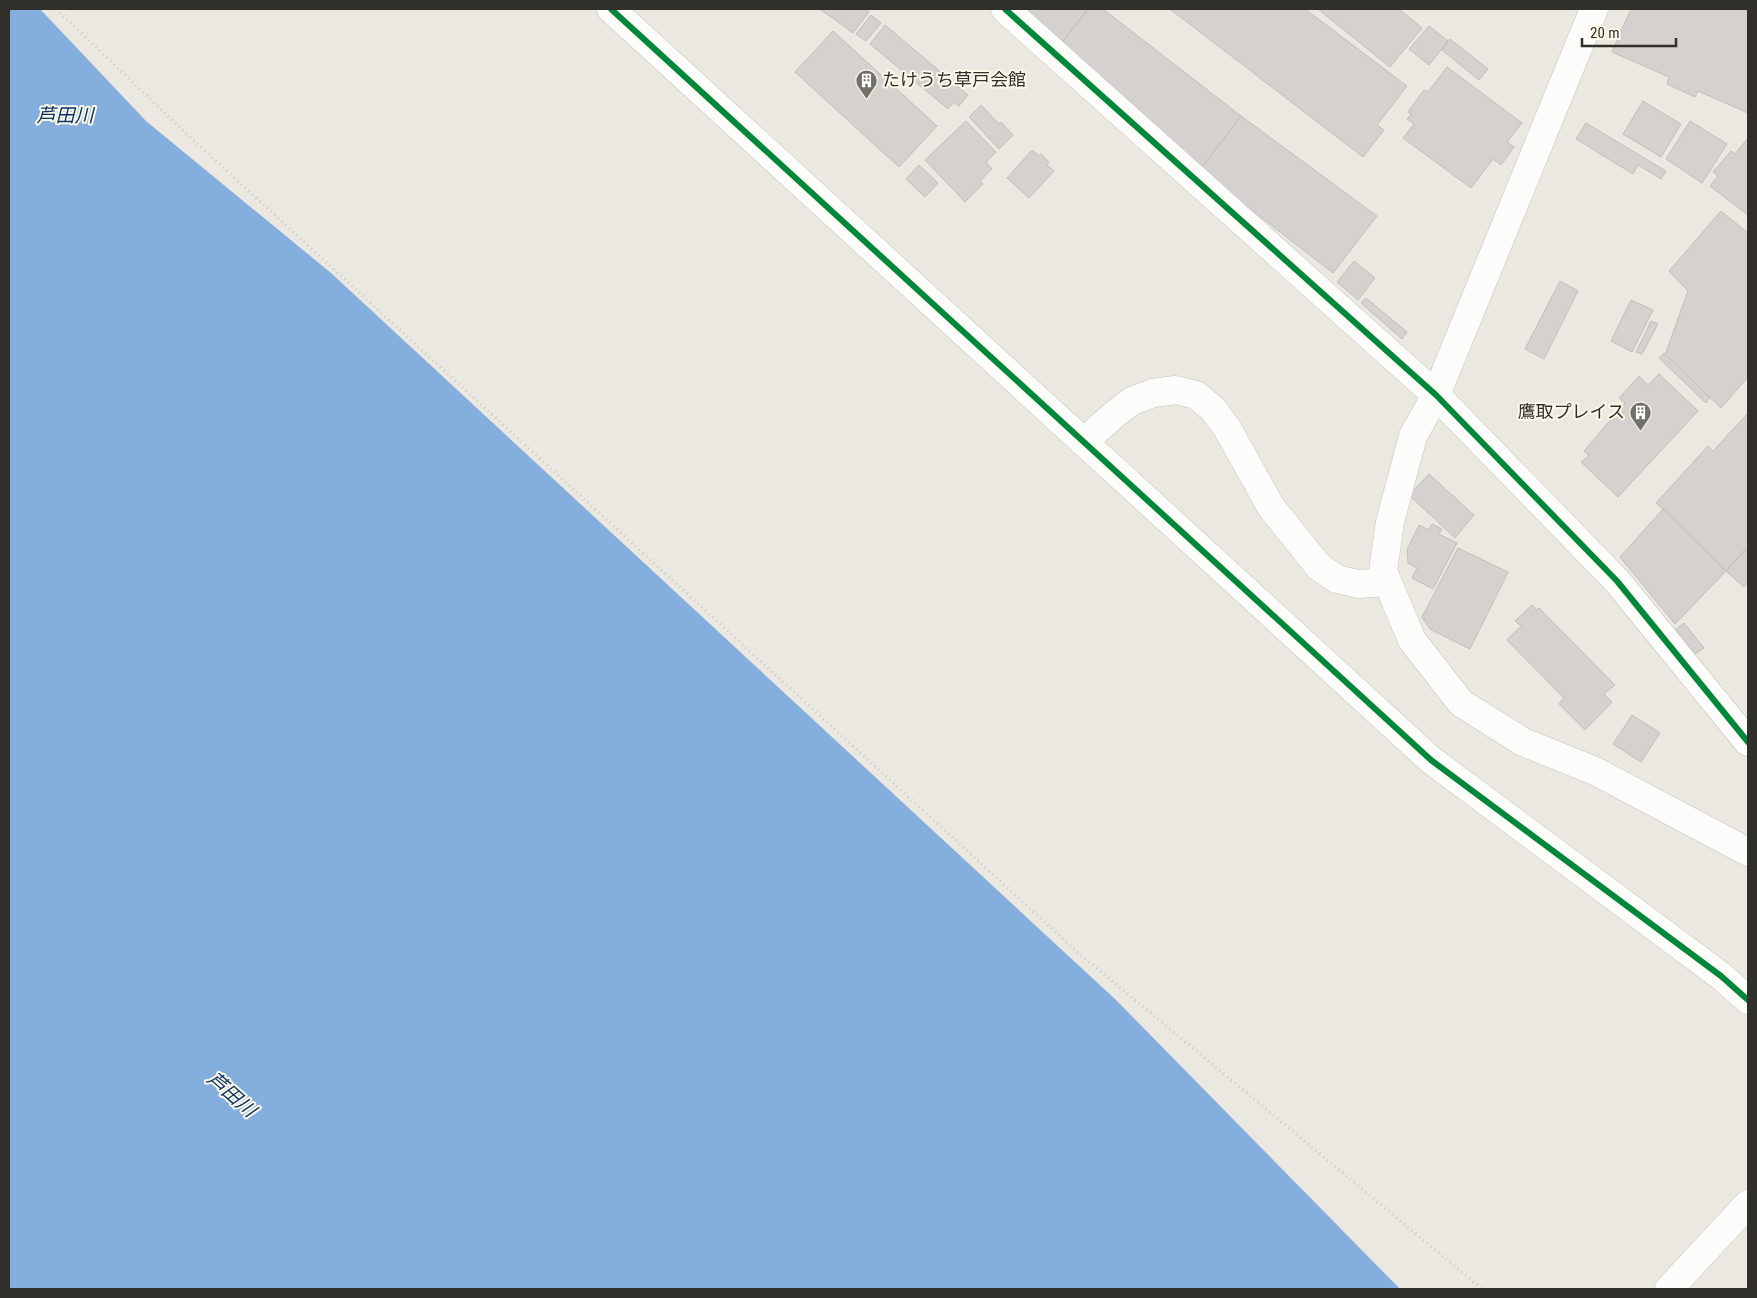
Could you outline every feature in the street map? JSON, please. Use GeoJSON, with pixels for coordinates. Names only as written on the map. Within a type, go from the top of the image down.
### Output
{"type":"FeatureCollection","features":[{"type":"Feature","properties":{"kind":"street"},"geometry":{"type":"LineString","coordinates":[[611,9],[1431,760],[1714,970],[1748,1000]]}},
{"type":"Feature","properties":{"kind":"street"},"geometry":{"type":"LineString","coordinates":[[1005,9],[1425,415],[1617,581],[1748,742]]}},
{"type":"Feature","properties":{"kind":"street"},"geometry":{"type":"LineString","coordinates":[[1594,9],[1425,415],[1390,522],[1383,571],[1412,640],[1461,703],[1523,742],[1595,771],[1748,852]]}},
{"type":"Feature","properties":{"kind":"street"},"geometry":{"type":"LineString","coordinates":[[1083,442],[1132,401],[1153,392],[1176,390],[1196,394],[1213,409],[1227,428],[1271,507],[1318,567],[1336,579],[1358,584],[1386,582]]}},
{"type":"Feature","properties":{"kind":"street"},"geometry":{"type":"LineString","coordinates":[[1669,1289],[1748,1204]]}},
{"type":"Feature","properties":{"kind":"path"},"geometry":{"type":"LineString","coordinates":[[56,9],[192,140],[1075,950],[1482,1289]]}},
{"type":"Feature","properties":{"kind":"water","name":"芦田川"},"geometry":{"type":"Polygon","coordinates":[[[9,9],[40,9],[146,121],[331,273],[1116,1000],[1400,1289],[9,1289],[9,9]]]}},
{"type":"Feature","properties":{"kind":"building"},"geometry":{"type":"Polygon","coordinates":[[[820,9],[865,9],[869,12],[853,33],[820,9]]]}},
{"type":"Feature","properties":{"kind":"building"},"geometry":{"type":"Polygon","coordinates":[[[997,9],[1088,9],[1054,53],[997,9]]]}},
{"type":"Feature","properties":{"kind":"building"},"geometry":{"type":"Polygon","coordinates":[[[1088,9],[1103,9],[1241,116],[1200,170],[1054,53],[1088,9]]]}},
{"type":"Feature","properties":{"kind":"building"},"geometry":{"type":"Polygon","coordinates":[[[1170,9],[1305,9],[1407,86],[1377,125],[1384,130],[1363,157],[1170,9]]]}},
{"type":"Feature","properties":{"kind":"building"},"geometry":{"type":"Polygon","coordinates":[[[1318,9],[1399,9],[1422,28],[1390,67],[1318,9]]]}},
{"type":"Feature","properties":{"kind":"building"},"geometry":{"type":"Polygon","coordinates":[[[1631,9],[1748,9],[1748,113],[1698,91],[1695,97],[1667,84],[1669,77],[1612,52],[1631,9]]]}},
{"type":"Feature","properties":{"kind":"building"},"geometry":{"type":"Polygon","coordinates":[[[871,15],[881,23],[866,41],[856,34],[871,15]]]}},
{"type":"Feature","properties":{"kind":"building"},"geometry":{"type":"Polygon","coordinates":[[[885,25],[968,95],[959,106],[954,102],[948,109],[870,44],[885,25]]]}},
{"type":"Feature","properties":{"kind":"building"},"geometry":{"type":"Polygon","coordinates":[[[1429,26],[1448,41],[1429,65],[1409,49],[1429,26]]]}},
{"type":"Feature","properties":{"kind":"building","name":"たけうち草戸会館"},"geometry":{"type":"Polygon","coordinates":[[[833,31],[937,126],[899,167],[795,72],[833,31]]]}},
{"type":"Feature","properties":{"kind":"building"},"geometry":{"type":"Polygon","coordinates":[[[1450,39],[1488,69],[1479,80],[1442,50],[1450,39]]]}},
{"type":"Feature","properties":{"kind":"building"},"geometry":{"type":"Polygon","coordinates":[[[1447,67],[1522,123],[1507,142],[1514,147],[1501,165],[1493,159],[1471,188],[1403,138],[1414,124],[1407,119],[1411,114],[1408,112],[1424,90],[1428,92],[1447,67]]]}},
{"type":"Feature","properties":{"kind":"building"},"geometry":{"type":"Polygon","coordinates":[[[1643,101],[1681,124],[1661,157],[1623,134],[1643,101]]]}},
{"type":"Feature","properties":{"kind":"building"},"geometry":{"type":"Polygon","coordinates":[[[981,105],[999,124],[1001,122],[1013,135],[999,149],[969,117],[981,105]]]}},
{"type":"Feature","properties":{"kind":"building"},"geometry":{"type":"Polygon","coordinates":[[[1241,116],[1377,216],[1333,273],[1200,170],[1241,116]]]}},
{"type":"Feature","properties":{"kind":"building"},"geometry":{"type":"Polygon","coordinates":[[[966,121],[996,152],[986,162],[992,169],[980,181],[983,184],[965,202],[925,160],[966,121]]]}},
{"type":"Feature","properties":{"kind":"building"},"geometry":{"type":"Polygon","coordinates":[[[1690,121],[1727,144],[1702,183],[1666,159],[1690,121]]]}},
{"type":"Feature","properties":{"kind":"building"},"geometry":{"type":"Polygon","coordinates":[[[1586,123],[1666,171],[1661,179],[1638,165],[1633,174],[1576,139],[1586,123]]]}},
{"type":"Feature","properties":{"kind":"building"},"geometry":{"type":"Polygon","coordinates":[[[1748,138],[1748,215],[1710,186],[1718,176],[1713,172],[1731,151],[1735,154],[1748,138]]]}},
{"type":"Feature","properties":{"kind":"building"},"geometry":{"type":"Polygon","coordinates":[[[1032,150],[1039,156],[1041,154],[1049,162],[1047,165],[1054,171],[1029,198],[1007,178],[1032,150]]]}},
{"type":"Feature","properties":{"kind":"building"},"geometry":{"type":"Polygon","coordinates":[[[919,165],[938,183],[925,197],[906,179],[919,165]]]}},
{"type":"Feature","properties":{"kind":"building"},"geometry":{"type":"Polygon","coordinates":[[[1721,211],[1748,233],[1748,377],[1721,408],[1665,355],[1688,291],[1669,271],[1721,211]]]}},
{"type":"Feature","properties":{"kind":"building"},"geometry":{"type":"Polygon","coordinates":[[[1354,261],[1375,278],[1358,300],[1337,282],[1354,261]]]}},
{"type":"Feature","properties":{"kind":"building"},"geometry":{"type":"Polygon","coordinates":[[[1560,281],[1578,291],[1544,359],[1525,349],[1560,281]]]}},
{"type":"Feature","properties":{"kind":"building"},"geometry":{"type":"Polygon","coordinates":[[[1366,298],[1407,332],[1402,339],[1361,303],[1366,298]]]}},
{"type":"Feature","properties":{"kind":"building"},"geometry":{"type":"Polygon","coordinates":[[[1631,300],[1653,310],[1632,352],[1611,341],[1631,300]]]}},
{"type":"Feature","properties":{"kind":"building"},"geometry":{"type":"Polygon","coordinates":[[[1651,321],[1658,324],[1642,354],[1636,352],[1651,321]]]}},
{"type":"Feature","properties":{"kind":"building"},"geometry":{"type":"Polygon","coordinates":[[[1664,353],[1710,398],[1706,403],[1659,358],[1664,353]]]}},
{"type":"Feature","properties":{"kind":"building","name":"鷹取プレイス"},"geometry":{"type":"Polygon","coordinates":[[[1659,374],[1698,411],[1618,497],[1581,462],[1589,455],[1584,451],[1625,403],[1619,398],[1639,376],[1648,385],[1659,374]]]}},
{"type":"Feature","properties":{"kind":"building"},"geometry":{"type":"Polygon","coordinates":[[[1748,413],[1748,546],[1726,571],[1656,503],[1708,446],[1713,451],[1748,413]]]}},
{"type":"Feature","properties":{"kind":"building"},"geometry":{"type":"Polygon","coordinates":[[[1429,474],[1474,515],[1455,538],[1409,495],[1429,474]]]}},
{"type":"Feature","properties":{"kind":"building"},"geometry":{"type":"Polygon","coordinates":[[[1663,509],[1726,571],[1675,624],[1620,557],[1663,509]]]}},
{"type":"Feature","properties":{"kind":"building"},"geometry":{"type":"Polygon","coordinates":[[[1432,524],[1442,529],[1439,534],[1457,543],[1433,589],[1412,578],[1417,568],[1408,563],[1407,550],[1419,525],[1429,530],[1432,524]]]}},
{"type":"Feature","properties":{"kind":"building"},"geometry":{"type":"Polygon","coordinates":[[[1748,547],[1748,582],[1744,587],[1726,571],[1748,547]]]}},
{"type":"Feature","properties":{"kind":"building"},"geometry":{"type":"Polygon","coordinates":[[[1458,548],[1508,572],[1470,649],[1430,629],[1422,617],[1458,548]]]}},
{"type":"Feature","properties":{"kind":"building"},"geometry":{"type":"Polygon","coordinates":[[[1532,605],[1537,610],[1539,608],[1615,685],[1604,694],[1612,702],[1585,730],[1559,704],[1564,698],[1507,640],[1521,626],[1515,621],[1532,605]]]}},
{"type":"Feature","properties":{"kind":"building"},"geometry":{"type":"Polygon","coordinates":[[[1684,623],[1704,648],[1695,654],[1675,630],[1684,623]]]}},
{"type":"Feature","properties":{"kind":"building"},"geometry":{"type":"Polygon","coordinates":[[[1632,715],[1660,733],[1641,762],[1613,744],[1632,715]]]}},
{"type":"Feature","properties":{"kind":"cycle path"},"geometry":{"type":"LineString","coordinates":[[611,9],[1431,760],[1721,976],[1748,1000]]}},
{"type":"Feature","properties":{"kind":"cycle path"},"geometry":{"type":"LineString","coordinates":[[1005,9],[1436,395],[1617,581],[1748,742]]}},
{"type":"Feature","properties":{"kind":"place","name":"たけうち草戸会館"},"geometry":{"type":"Point","coordinates":[866,99]}},
{"type":"Feature","properties":{"kind":"place","name":"鷹取プレイス"},"geometry":{"type":"Point","coordinates":[1641,431]}}]}
